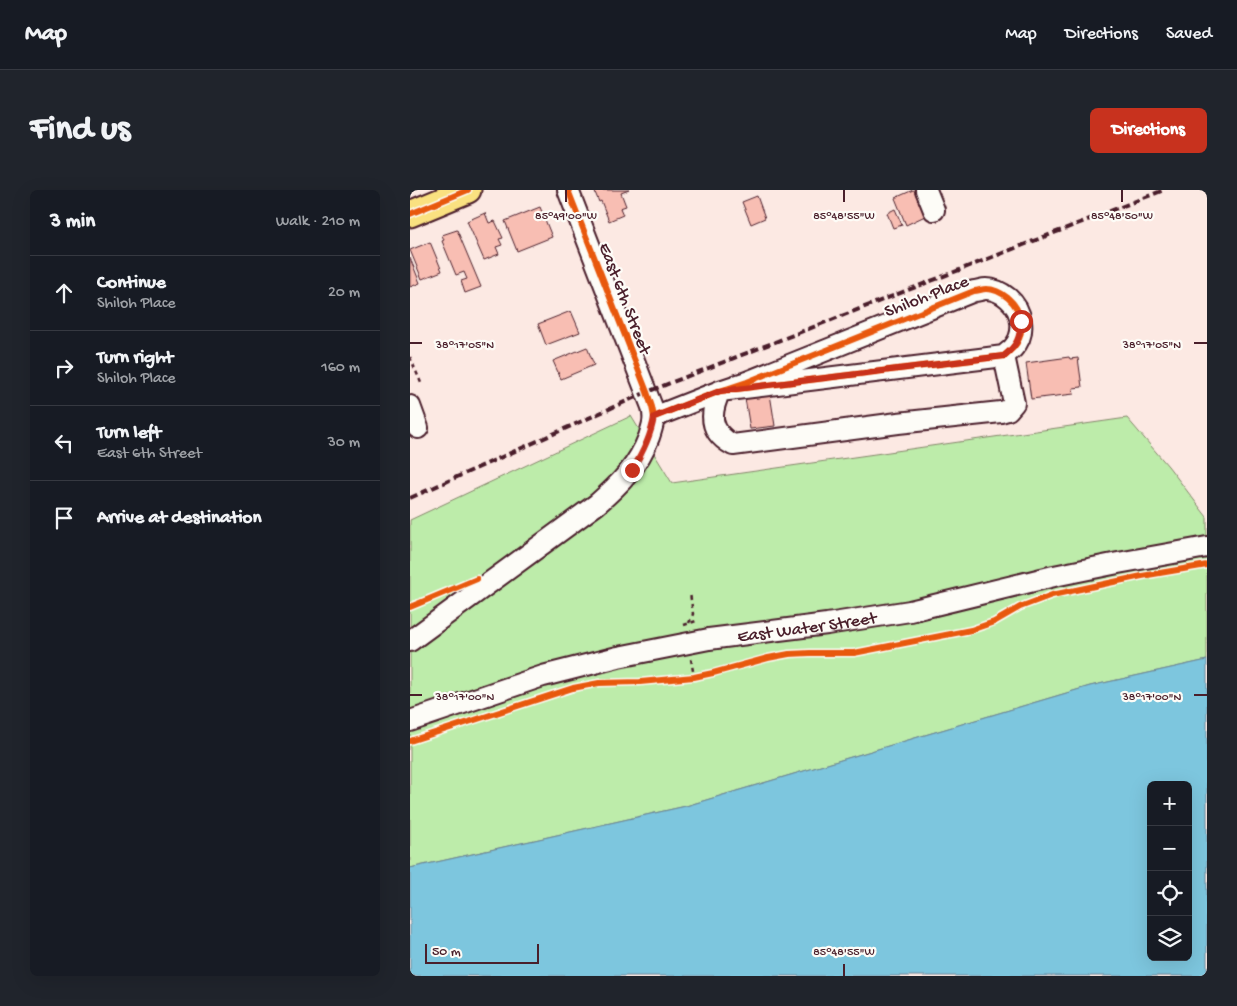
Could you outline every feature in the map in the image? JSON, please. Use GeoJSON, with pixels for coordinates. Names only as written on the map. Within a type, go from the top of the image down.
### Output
{"type":"FeatureCollection","features":[{"type":"Feature","properties":{"kind":"main road"},"geometry":{"type":"LineString","coordinates":[[410,196],[425,190]]}},
{"type":"Feature","properties":{"kind":"main road"},"geometry":{"type":"LineString","coordinates":[[410,214],[454,193]]}},
{"type":"Feature","properties":{"kind":"street","name":"East 6th Street"},"geometry":{"type":"LineString","coordinates":[[568,190],[647,392],[654,417]]}},
{"type":"Feature","properties":{"kind":"street"},"geometry":{"type":"LineString","coordinates":[[926,190],[934,210]]}},
{"type":"Feature","properties":{"kind":"street","name":"Shiloh Place"},"geometry":{"type":"LineString","coordinates":[[654,417],[720,391],[747,382],[974,291],[986,289],[1002,294],[1014,303],[1021,321],[1021,332],[1016,344],[1004,356],[720,391]]}},
{"type":"Feature","properties":{"kind":"street"},"geometry":{"type":"LineString","coordinates":[[720,391],[715,401],[712,422],[716,432],[733,445],[898,423],[1001,412],[1008,410],[1014,403],[1004,356]]}},
{"type":"Feature","properties":{"kind":"street"},"geometry":{"type":"LineString","coordinates":[[410,406],[418,428]]}},
{"type":"Feature","properties":{"kind":"street"},"geometry":{"type":"LineString","coordinates":[[410,641],[597,504],[627,475],[639,458],[645,447],[654,417]]}},
{"type":"Feature","properties":{"kind":"street","name":"East Water Street"},"geometry":{"type":"LineString","coordinates":[[410,721],[543,676],[618,657],[709,639],[910,611],[1054,576],[1207,547]]}},
{"type":"Feature","properties":{"kind":"path"},"geometry":{"type":"LineString","coordinates":[[410,357],[421,383]]}},
{"type":"Feature","properties":{"kind":"path"},"geometry":{"type":"LineString","coordinates":[[689,623],[693,614],[690,593]]}},
{"type":"Feature","properties":{"kind":"path"},"geometry":{"type":"LineString","coordinates":[[684,625],[696,621]]}},
{"type":"Feature","properties":{"kind":"path"},"geometry":{"type":"LineString","coordinates":[[691,659],[694,677]]}},
{"type":"Feature","properties":{"kind":"path"},"geometry":{"type":"LineString","coordinates":[[686,678],[704,675]]}},
{"type":"Feature","properties":{"kind":"green space"},"geometry":{"type":"Polygon","coordinates":[[[631,416],[672,483],[1127,418],[1168,466],[1207,517],[1207,660],[1090,686],[686,806],[410,868],[410,520],[631,416]]]}},
{"type":"Feature","properties":{"kind":"water"},"geometry":{"type":"Polygon","coordinates":[[[1207,660],[1207,976],[410,976],[410,868],[686,806],[1090,686],[1207,660]]]}},
{"type":"Feature","properties":{"kind":"building"},"geometry":{"type":"Polygon","coordinates":[[[594,190],[629,190],[621,193],[626,206],[620,208],[623,215],[609,221],[601,201],[599,202],[594,190]]]}},
{"type":"Feature","properties":{"kind":"building"},"geometry":{"type":"Polygon","coordinates":[[[913,190],[925,216],[906,225],[895,198],[913,190]]]}},
{"type":"Feature","properties":{"kind":"building"},"geometry":{"type":"Polygon","coordinates":[[[757,196],[765,218],[751,224],[742,202],[757,196]]]}},
{"type":"Feature","properties":{"kind":"building"},"geometry":{"type":"Polygon","coordinates":[[[540,207],[552,237],[517,251],[505,221],[540,207]]]}},
{"type":"Feature","properties":{"kind":"building"},"geometry":{"type":"Polygon","coordinates":[[[895,209],[902,225],[893,228],[887,213],[895,209]]]}},
{"type":"Feature","properties":{"kind":"building"},"geometry":{"type":"Polygon","coordinates":[[[485,213],[489,223],[495,221],[503,238],[499,239],[502,245],[496,247],[499,254],[484,260],[467,221],[485,213]]]}},
{"type":"Feature","properties":{"kind":"building"},"geometry":{"type":"Polygon","coordinates":[[[457,230],[481,287],[465,293],[461,281],[467,279],[464,272],[456,275],[442,241],[444,240],[442,235],[457,230]]]}},
{"type":"Feature","properties":{"kind":"building"},"geometry":{"type":"Polygon","coordinates":[[[430,242],[442,271],[422,279],[410,250],[430,242]]]}},
{"type":"Feature","properties":{"kind":"building"},"geometry":{"type":"Polygon","coordinates":[[[410,258],[420,283],[410,287],[410,258]]]}},
{"type":"Feature","properties":{"kind":"building"},"geometry":{"type":"Polygon","coordinates":[[[571,311],[580,332],[546,345],[538,324],[571,311]]]}},
{"type":"Feature","properties":{"kind":"building"},"geometry":{"type":"Polygon","coordinates":[[[587,347],[594,365],[561,379],[553,361],[587,347]]]}},
{"type":"Feature","properties":{"kind":"building"},"geometry":{"type":"Polygon","coordinates":[[[1069,357],[1070,359],[1078,358],[1082,387],[1073,388],[1074,394],[1031,399],[1026,363],[1069,357]]]}},
{"type":"Feature","properties":{"kind":"building"},"geometry":{"type":"Polygon","coordinates":[[[770,394],[775,426],[750,429],[745,398],[770,394]]]}},
{"type":"Feature","properties":{"kind":"railway"},"geometry":{"type":"LineString","coordinates":[[410,498],[647,392],[1164,190]]}},
{"type":"Feature","properties":{"kind":"cycle path"},"geometry":{"type":"LineString","coordinates":[[410,214],[468,190]]}},
{"type":"Feature","properties":{"kind":"cycle path"},"geometry":{"type":"LineString","coordinates":[[568,190],[647,392],[654,417],[720,391],[747,382],[974,291],[989,289],[1001,293],[1013,303],[1021,322],[1020,336],[1013,348],[1004,356],[720,391]]}},
{"type":"Feature","properties":{"kind":"cycle path"},"geometry":{"type":"LineString","coordinates":[[410,741],[573,688],[599,683],[640,682],[694,677],[789,654],[854,653],[971,630],[994,622],[1020,607],[1052,595],[1142,576],[1207,565]]}},
{"type":"Feature","properties":{"kind":"cycle path"},"geometry":{"type":"LineString","coordinates":[[410,607],[477,579]]}},
{"type":"Feature","properties":{"kind":"route"},"geometry":{"type":"LineString","coordinates":[[632,470],[645,447],[654,417],[720,391],[1004,356],[1016,344],[1021,332],[1021,321]]}}]}
